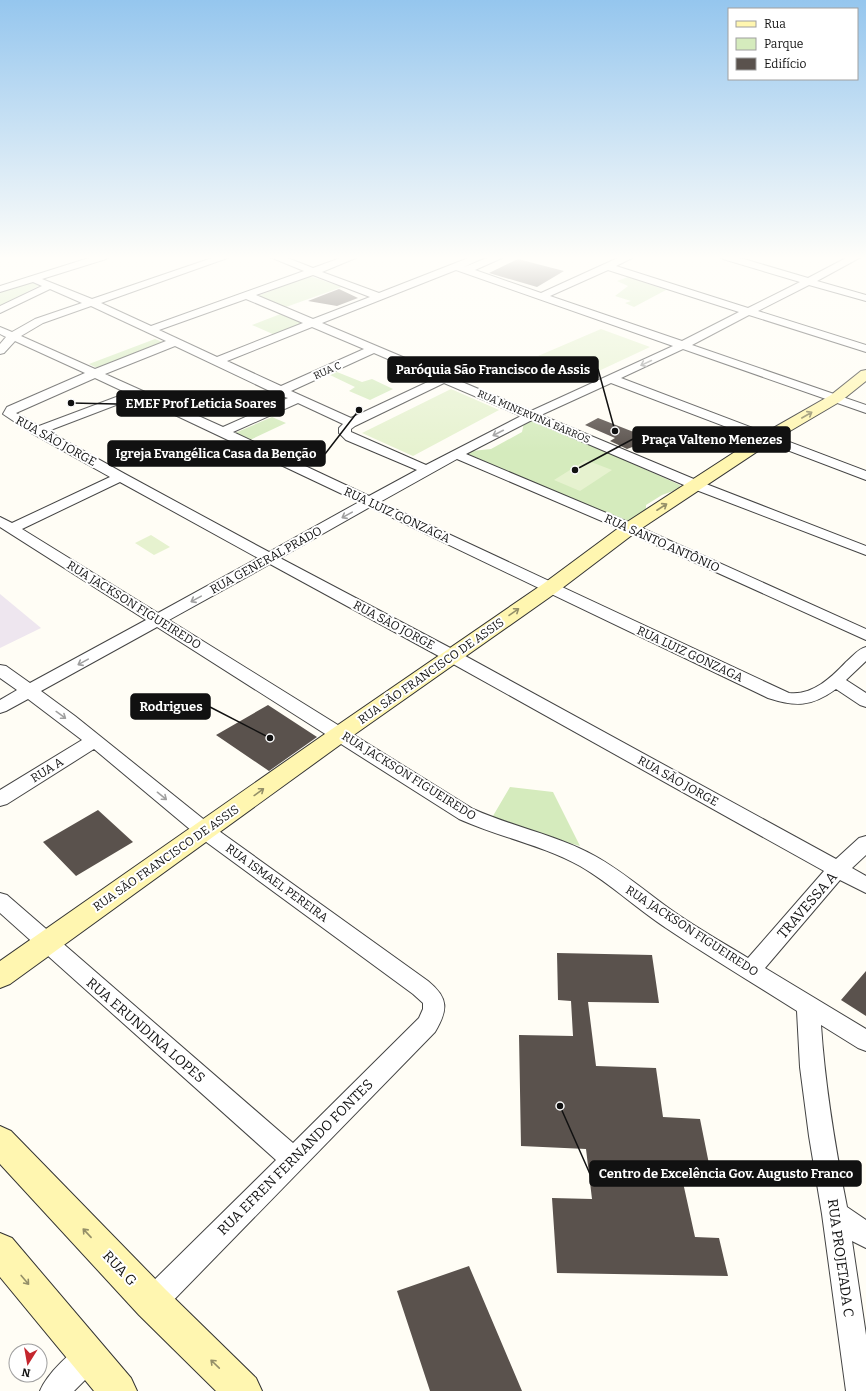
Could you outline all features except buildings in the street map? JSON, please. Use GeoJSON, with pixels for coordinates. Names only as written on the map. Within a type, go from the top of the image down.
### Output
{"type":"FeatureCollection","features":[{"type":"Feature","properties":{"kind":"street"},"geometry":{"type":"LineString","coordinates":[[0,351],[14,335],[37,322]]}},
{"type":"Feature","properties":{"kind":"street"},"geometry":{"type":"LineString","coordinates":[[133,322],[351,423]]}},
{"type":"Feature","properties":{"kind":"street"},"geometry":{"type":"LineString","coordinates":[[150,330],[173,322]]}},
{"type":"Feature","properties":{"kind":"street","name":"RUA MINERVINA BARROS"},"geometry":{"type":"LineString","coordinates":[[308,322],[696,485],[866,551]]}},
{"type":"Feature","properties":{"kind":"street"},"geometry":{"type":"LineString","coordinates":[[317,326],[326,322]]}},
{"type":"Feature","properties":{"kind":"street"},"geometry":{"type":"LineString","coordinates":[[217,361],[328,322]]}},
{"type":"Feature","properties":{"kind":"street"},"geometry":{"type":"LineString","coordinates":[[613,322],[866,409]]}},
{"type":"Feature","properties":{"kind":"street","name":"RUA GENERAL PRADO"},"geometry":{"type":"LineString","coordinates":[[0,707],[456,454],[532,415],[612,379],[728,322]]}},
{"type":"Feature","properties":{"kind":"street"},"geometry":{"type":"LineString","coordinates":[[779,322],[866,349]]}},
{"type":"Feature","properties":{"kind":"street","name":"RUA LUIZ GONZAGA"},"geometry":{"type":"LineString","coordinates":[[0,330],[14,335],[223,432],[774,694],[795,699],[815,693],[836,681]]}},
{"type":"Feature","properties":{"kind":"street"},"geometry":{"type":"LineString","coordinates":[[96,373],[174,342]]}},
{"type":"Feature","properties":{"kind":"street","name":"RUA C"},"geometry":{"type":"LineString","coordinates":[[280,391],[374,349]]}},
{"type":"Feature","properties":{"kind":"street","name":"RUA SÃO JORGE"},"geometry":{"type":"LineString","coordinates":[[96,373],[11,410],[9,413],[11,416],[38,432],[452,656],[866,885]]}},
{"type":"Feature","properties":{"kind":"street","name":"RUA SÃO FRANCISCO DE ASSIS"},"geometry":{"type":"LineString","coordinates":[[0,976],[340,734],[550,588],[630,528],[767,438],[836,398],[866,374]]}},
{"type":"Feature","properties":{"kind":"street"},"geometry":{"type":"LineString","coordinates":[[427,470],[346,435],[345,428],[351,423],[444,378]]}},
{"type":"Feature","properties":{"kind":"street"},"geometry":{"type":"LineString","coordinates":[[612,379],[866,476]]}},
{"type":"Feature","properties":{"kind":"street"},"geometry":{"type":"LineString","coordinates":[[38,432],[137,392]]}},
{"type":"Feature","properties":{"kind":"street"},"geometry":{"type":"LineString","coordinates":[[223,432],[297,399]]}},
{"type":"Feature","properties":{"kind":"street","name":"RUA SANTO ANTÔNIO"},"geometry":{"type":"LineString","coordinates":[[456,454],[630,528],[866,635]]}},
{"type":"Feature","properties":{"kind":"street"},"geometry":{"type":"LineString","coordinates":[[6,524],[120,477]]}},
{"type":"Feature","properties":{"kind":"street","name":"RUA JACKSON FIGUEIREDO"},"geometry":{"type":"LineString","coordinates":[[6,524],[466,814],[487,824],[561,849],[588,862],[672,921],[808,1007],[866,1041]]}},
{"type":"Feature","properties":{"kind":"street"},"geometry":{"type":"LineString","coordinates":[[866,652],[836,681],[866,701]]}},
{"type":"Feature","properties":{"kind":"street","name":"RUA ISMAEL PEREIRA"},"geometry":{"type":"LineString","coordinates":[[0,670],[94,740],[205,831],[423,990],[433,1000],[436,1010]]}},
{"type":"Feature","properties":{"kind":"street","name":"RUA A"},"geometry":{"type":"LineString","coordinates":[[0,799],[94,740]]}},
{"type":"Feature","properties":{"kind":"street","name":"TRAVESSA A"},"geometry":{"type":"LineString","coordinates":[[750,970],[838,869],[866,843]]}},
{"type":"Feature","properties":{"kind":"street","name":"RUA ERUNDINA LOPES"},"geometry":{"type":"LineString","coordinates":[[0,901],[293,1159]]}},
{"type":"Feature","properties":{"kind":"street","name":"RUA PROJETADA C"},"geometry":{"type":"LineString","coordinates":[[808,1007],[812,1067],[819,1121],[835,1214],[860,1391]]}},
{"type":"Feature","properties":{"kind":"street","name":"RUA EFREN FERNANDO FONTES"},"geometry":{"type":"LineString","coordinates":[[152,1302],[427,1025],[436,1010]]}},
{"type":"Feature","properties":{"kind":"street","name":"RUA G"},"geometry":{"type":"LineString","coordinates":[[0,1141],[152,1302],[243,1391]]}},
{"type":"Feature","properties":{"kind":"street"},"geometry":{"type":"LineString","coordinates":[[835,1214],[866,1235]]}},
{"type":"Feature","properties":{"kind":"street"},"geometry":{"type":"LineString","coordinates":[[0,1250],[118,1391]]}},
{"type":"Feature","properties":{"kind":"street"},"geometry":{"type":"LineString","coordinates":[[54,1391],[89,1356]]}},
{"type":"Feature","properties":{"kind":"shaded area"},"geometry":{"type":"Polygon","coordinates":[[[0,594],[41,628],[0,648],[0,594]]]}},
{"type":"Feature","properties":{"kind":"green space"},"geometry":{"type":"Polygon","coordinates":[[[260,322],[305,323],[275,335],[252,325],[260,322]]]}},
{"type":"Feature","properties":{"kind":"green space"},"geometry":{"type":"Polygon","coordinates":[[[601,329],[650,347],[588,376],[538,356],[601,329]]]}},
{"type":"Feature","properties":{"kind":"green space"},"geometry":{"type":"Polygon","coordinates":[[[155,339],[165,343],[99,369],[89,364],[155,339]]]}},
{"type":"Feature","properties":{"kind":"green space"},"geometry":{"type":"Polygon","coordinates":[[[337,372],[362,382],[372,379],[393,389],[370,400],[349,391],[355,387],[330,375],[337,372]]]}},
{"type":"Feature","properties":{"kind":"green space"},"geometry":{"type":"Polygon","coordinates":[[[451,389],[499,410],[413,456],[362,433],[451,389]]]}},
{"type":"Feature","properties":{"kind":"green space"},"geometry":{"type":"Polygon","coordinates":[[[272,417],[286,423],[250,440],[235,433],[272,417]]]}},
{"type":"Feature","properties":{"kind":"green space"},"geometry":{"type":"Polygon","coordinates":[[[530,420],[536,420],[680,485],[679,489],[662,495],[646,505],[646,512],[631,521],[620,520],[468,454],[472,451],[491,449],[522,432],[524,423],[530,420]]]}},
{"type":"Feature","properties":{"kind":"green space"},"geometry":{"type":"Polygon","coordinates":[[[586,460],[612,470],[580,491],[554,480],[586,460]]]}},
{"type":"Feature","properties":{"kind":"green space"},"geometry":{"type":"Polygon","coordinates":[[[151,535],[170,547],[154,555],[135,543],[151,535]]]}},
{"type":"Feature","properties":{"kind":"green space"},"geometry":{"type":"Polygon","coordinates":[[[510,787],[553,792],[580,846],[490,821],[510,787]]]}},
{"type":"Feature","properties":{"kind":"place","name":"EMEF Prof Leticia Soares"},"geometry":{"type":"Point","coordinates":[71,403]}},
{"type":"Feature","properties":{"kind":"place","name":"Igreja Evangélica Casa da Benção"},"geometry":{"type":"Point","coordinates":[359,410]}},
{"type":"Feature","properties":{"kind":"place","name":"Paróquia São Francisco de Assis"},"geometry":{"type":"Point","coordinates":[615,431]}},
{"type":"Feature","properties":{"kind":"place","name":"Praça Valteno Menezes"},"geometry":{"type":"Point","coordinates":[575,470]}},
{"type":"Feature","properties":{"kind":"place","name":"Rodrigues"},"geometry":{"type":"Point","coordinates":[270,738]}},
{"type":"Feature","properties":{"kind":"place","name":"Centro de Excelência Gov. Augusto Franco"},"geometry":{"type":"Point","coordinates":[560,1106]}}]}
